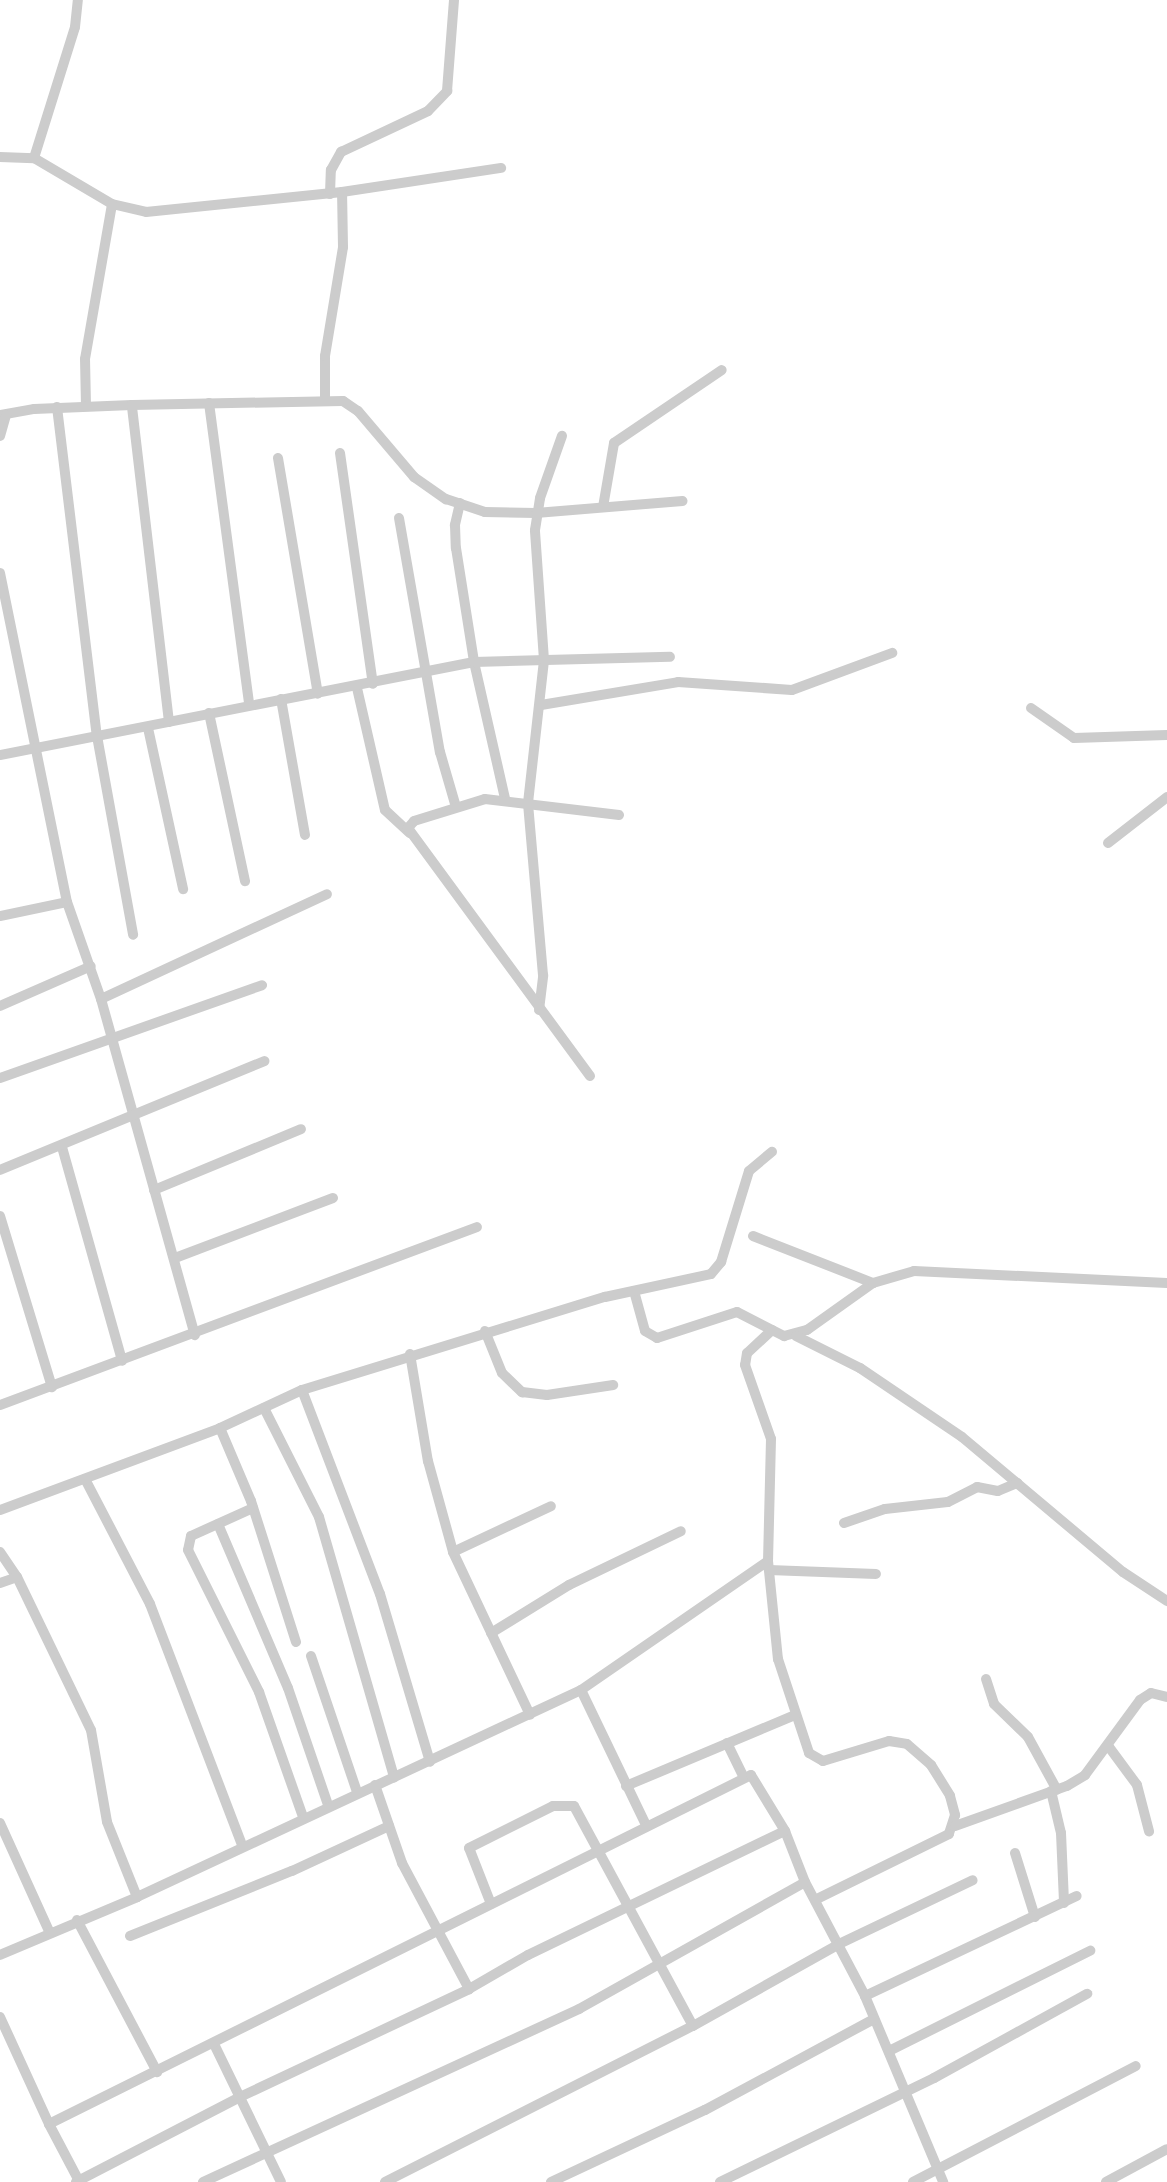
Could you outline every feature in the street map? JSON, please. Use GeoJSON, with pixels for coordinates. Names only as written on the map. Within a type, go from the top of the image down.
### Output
{"type":"FeatureCollection","features":[{"type":"Feature","properties":{"kind":"street"},"geometry":{"type":"LineString","coordinates":[[34,158],[75,27],[78,0]]}},
{"type":"Feature","properties":{"kind":"street"},"geometry":{"type":"LineString","coordinates":[[330,194],[331,170],[341,152],[428,111],[447,91],[454,0]]}},
{"type":"Feature","properties":{"kind":"street"},"geometry":{"type":"LineString","coordinates":[[0,157],[34,158],[112,204],[146,212],[330,194],[501,167]]}},
{"type":"Feature","properties":{"kind":"street"},"geometry":{"type":"LineString","coordinates":[[326,399],[325,356],[344,247],[342,192]]}},
{"type":"Feature","properties":{"kind":"street"},"geometry":{"type":"LineString","coordinates":[[86,406],[85,359],[112,204]]}},
{"type":"Feature","properties":{"kind":"street"},"geometry":{"type":"LineString","coordinates":[[603,507],[614,443],[722,370]]}},
{"type":"Feature","properties":{"kind":"street"},"geometry":{"type":"LineString","coordinates":[[0,436],[3,415],[57,407],[326,399],[351,404],[414,477],[460,503],[485,512],[536,513],[683,501]]}},
{"type":"Feature","properties":{"kind":"street"},"geometry":{"type":"LineString","coordinates":[[209,403],[249,704]]}},
{"type":"Feature","properties":{"kind":"street"},"geometry":{"type":"LineString","coordinates":[[132,405],[169,722]]}},
{"type":"Feature","properties":{"kind":"street"},"geometry":{"type":"LineString","coordinates":[[57,407],[97,736],[133,935]]}},
{"type":"Feature","properties":{"kind":"street"},"geometry":{"type":"LineString","coordinates":[[539,1010],[543,975],[528,803],[544,660],[536,513],[562,436]]}},
{"type":"Feature","properties":{"kind":"street"},"geometry":{"type":"LineString","coordinates":[[340,453],[373,684]]}},
{"type":"Feature","properties":{"kind":"street"},"geometry":{"type":"LineString","coordinates":[[278,457],[318,694]]}},
{"type":"Feature","properties":{"kind":"street"},"geometry":{"type":"LineString","coordinates":[[460,503],[455,536],[474,663],[505,799]]}},
{"type":"Feature","properties":{"kind":"street"},"geometry":{"type":"LineString","coordinates":[[400,518],[426,671],[456,807]]}},
{"type":"Feature","properties":{"kind":"street"},"geometry":{"type":"LineString","coordinates":[[0,573],[33,748],[67,902],[101,999],[132,1119],[175,1258],[195,1335]]}},
{"type":"Feature","properties":{"kind":"street"},"geometry":{"type":"LineString","coordinates":[[541,705],[678,682],[792,690],[892,653]]}},
{"type":"Feature","properties":{"kind":"street"},"geometry":{"type":"LineString","coordinates":[[0,755],[148,729],[249,704],[356,688],[426,671],[474,663],[670,657]]}},
{"type":"Feature","properties":{"kind":"street"},"geometry":{"type":"LineString","coordinates":[[356,688],[385,810],[410,833],[590,1076]]}},
{"type":"Feature","properties":{"kind":"street"},"geometry":{"type":"LineString","coordinates":[[281,699],[305,835]]}},
{"type":"Feature","properties":{"kind":"street"},"geometry":{"type":"LineString","coordinates":[[1031,708],[1074,738],[1167,735]]}},
{"type":"Feature","properties":{"kind":"street"},"geometry":{"type":"LineString","coordinates":[[209,713],[245,881]]}},
{"type":"Feature","properties":{"kind":"street"},"geometry":{"type":"LineString","coordinates":[[148,729],[183,889]]}},
{"type":"Feature","properties":{"kind":"street"},"geometry":{"type":"LineString","coordinates":[[1108,843],[1167,797]]}},
{"type":"Feature","properties":{"kind":"street"},"geometry":{"type":"LineString","coordinates":[[410,833],[410,823],[456,807],[505,799],[619,815]]}},
{"type":"Feature","properties":{"kind":"street"},"geometry":{"type":"LineString","coordinates":[[101,999],[327,894]]}},
{"type":"Feature","properties":{"kind":"street"},"geometry":{"type":"LineString","coordinates":[[0,916],[67,902]]}},
{"type":"Feature","properties":{"kind":"street"},"geometry":{"type":"LineString","coordinates":[[0,1006],[91,967]]}},
{"type":"Feature","properties":{"kind":"street"},"geometry":{"type":"LineString","coordinates":[[0,1078],[110,1036],[262,985]]}},
{"type":"Feature","properties":{"kind":"street"},"geometry":{"type":"LineString","coordinates":[[0,1170],[132,1119],[264,1061]]}},
{"type":"Feature","properties":{"kind":"street"},"geometry":{"type":"LineString","coordinates":[[154,1190],[301,1129]]}},
{"type":"Feature","properties":{"kind":"street"},"geometry":{"type":"LineString","coordinates":[[62,1147],[122,1361]]}},
{"type":"Feature","properties":{"kind":"street"},"geometry":{"type":"LineString","coordinates":[[0,1510],[220,1428],[302,1390],[410,1354],[634,1290],[711,1274],[721,1262],[749,1171],[772,1152]]}},
{"type":"Feature","properties":{"kind":"street"},"geometry":{"type":"LineString","coordinates":[[175,1258],[333,1198]]}},
{"type":"Feature","properties":{"kind":"street"},"geometry":{"type":"LineString","coordinates":[[0,1216],[52,1387]]}},
{"type":"Feature","properties":{"kind":"street"},"geometry":{"type":"LineString","coordinates":[[0,1405],[195,1335],[477,1227]]}},
{"type":"Feature","properties":{"kind":"street"},"geometry":{"type":"LineString","coordinates":[[753,1236],[873,1283]]}},
{"type":"Feature","properties":{"kind":"street"},"geometry":{"type":"LineString","coordinates":[[796,1336],[873,1283],[914,1270],[940,1268],[1167,1283]]}},
{"type":"Feature","properties":{"kind":"street"},"geometry":{"type":"LineString","coordinates":[[634,1290],[645,1331],[657,1338],[737,1312],[772,1330],[796,1336],[860,1368],[962,1437],[1123,1572],[1167,1601]]}},
{"type":"Feature","properties":{"kind":"street"},"geometry":{"type":"LineString","coordinates":[[772,1330],[747,1353],[745,1366],[771,1439],[768,1565],[778,1658],[809,1754],[815,1759],[889,1741],[907,1744],[942,1779],[950,1796],[955,1826]]}},
{"type":"Feature","properties":{"kind":"street"},"geometry":{"type":"LineString","coordinates":[[485,1331],[502,1373],[522,1392],[547,1395],[613,1385]]}},
{"type":"Feature","properties":{"kind":"street"},"geometry":{"type":"LineString","coordinates":[[410,1354],[428,1461],[453,1552],[530,1716]]}},
{"type":"Feature","properties":{"kind":"street"},"geometry":{"type":"LineString","coordinates":[[302,1390],[380,1594],[430,1762]]}},
{"type":"Feature","properties":{"kind":"street"},"geometry":{"type":"LineString","coordinates":[[264,1408],[318,1517],[394,1777]]}},
{"type":"Feature","properties":{"kind":"street"},"geometry":{"type":"LineString","coordinates":[[220,1428],[253,1508],[296,1642]]}},
{"type":"Feature","properties":{"kind":"street"},"geometry":{"type":"LineString","coordinates":[[85,1479],[149,1604],[242,1845]]}},
{"type":"Feature","properties":{"kind":"street"},"geometry":{"type":"LineString","coordinates":[[844,1522],[885,1509],[948,1502],[977,1487],[998,1491],[1017,1483]]}},
{"type":"Feature","properties":{"kind":"street"},"geometry":{"type":"LineString","coordinates":[[453,1552],[551,1506]]}},
{"type":"Feature","properties":{"kind":"street"},"geometry":{"type":"LineString","coordinates":[[253,1508],[191,1536],[188,1550],[259,1692],[303,1817]]}},
{"type":"Feature","properties":{"kind":"street"},"geometry":{"type":"LineString","coordinates":[[218,1524],[288,1688],[328,1805]]}},
{"type":"Feature","properties":{"kind":"street"},"geometry":{"type":"LineString","coordinates":[[491,1633],[569,1585],[681,1531]]}},
{"type":"Feature","properties":{"kind":"street"},"geometry":{"type":"LineString","coordinates":[[0,1552],[17,1577],[91,1730],[107,1822],[136,1897]]}},
{"type":"Feature","properties":{"kind":"street"},"geometry":{"type":"LineString","coordinates":[[0,1955],[49,1931],[136,1897],[328,1805],[530,1716],[581,1690],[768,1565],[876,1574]]}},
{"type":"Feature","properties":{"kind":"street"},"geometry":{"type":"LineString","coordinates":[[0,1583],[17,1577]]}},
{"type":"Feature","properties":{"kind":"street"},"geometry":{"type":"LineString","coordinates":[[311,1656],[356,1793]]}},
{"type":"Feature","properties":{"kind":"street"},"geometry":{"type":"LineString","coordinates":[[986,1679],[994,1704],[1028,1737],[1054,1791],[1061,1833],[1064,1903]]}},
{"type":"Feature","properties":{"kind":"street"},"geometry":{"type":"LineString","coordinates":[[581,1690],[646,1825]]}},
{"type":"Feature","properties":{"kind":"street"},"geometry":{"type":"LineString","coordinates":[[816,1900],[936,1842],[955,1826],[1054,1791],[1085,1774],[1109,1747],[1140,1700],[1151,1693],[1167,1697]]}},
{"type":"Feature","properties":{"kind":"street"},"geometry":{"type":"LineString","coordinates":[[626,1786],[795,1715]]}},
{"type":"Feature","properties":{"kind":"street"},"geometry":{"type":"LineString","coordinates":[[727,1743],[743,1776]]}},
{"type":"Feature","properties":{"kind":"street"},"geometry":{"type":"LineString","coordinates":[[1109,1747],[1137,1785],[1149,1830]]}},
{"type":"Feature","properties":{"kind":"street"},"geometry":{"type":"LineString","coordinates":[[49,2124],[214,2044],[743,1776],[757,1780],[785,1831],[805,1882],[865,1996],[943,2182]]}},
{"type":"Feature","properties":{"kind":"street"},"geometry":{"type":"LineString","coordinates":[[375,1785],[389,1826],[435,1932],[469,1989]]}},
{"type":"Feature","properties":{"kind":"street"},"geometry":{"type":"LineString","coordinates":[[491,1904],[468,1856],[468,1848],[482,1837],[564,1804],[574,1806],[693,2026]]}},
{"type":"Feature","properties":{"kind":"street"},"geometry":{"type":"LineString","coordinates":[[0,1823],[49,1931]]}},
{"type":"Feature","properties":{"kind":"street"},"geometry":{"type":"LineString","coordinates":[[130,1936],[292,1871],[389,1826]]}},
{"type":"Feature","properties":{"kind":"street"},"geometry":{"type":"LineString","coordinates":[[0,2017],[77,2181],[242,2096],[469,1989],[528,1955],[785,1831]]}},
{"type":"Feature","properties":{"kind":"street"},"geometry":{"type":"LineString","coordinates":[[1016,1853],[1035,1917]]}},
{"type":"Feature","properties":{"kind":"street"},"geometry":{"type":"LineString","coordinates":[[385,2182],[693,2026],[839,1944],[973,1880]]}},
{"type":"Feature","properties":{"kind":"street"},"geometry":{"type":"LineString","coordinates":[[203,2182],[579,2009],[805,1882]]}},
{"type":"Feature","properties":{"kind":"street"},"geometry":{"type":"LineString","coordinates":[[865,1996],[1077,1896]]}},
{"type":"Feature","properties":{"kind":"street"},"geometry":{"type":"LineString","coordinates":[[77,1920],[157,2072]]}},
{"type":"Feature","properties":{"kind":"street"},"geometry":{"type":"LineString","coordinates":[[889,2051],[1090,1951]]}},
{"type":"Feature","properties":{"kind":"street"},"geometry":{"type":"LineString","coordinates":[[720,2182],[1087,1994]]}},
{"type":"Feature","properties":{"kind":"street"},"geometry":{"type":"LineString","coordinates":[[551,2182],[705,2110],[874,2019]]}},
{"type":"Feature","properties":{"kind":"street"},"geometry":{"type":"LineString","coordinates":[[214,2044],[242,2096],[281,2182]]}},
{"type":"Feature","properties":{"kind":"street"},"geometry":{"type":"LineString","coordinates":[[914,2182],[1136,2066]]}},
{"type":"Feature","properties":{"kind":"street"},"geometry":{"type":"LineString","coordinates":[[1106,2182],[1167,2149]]}}]}
